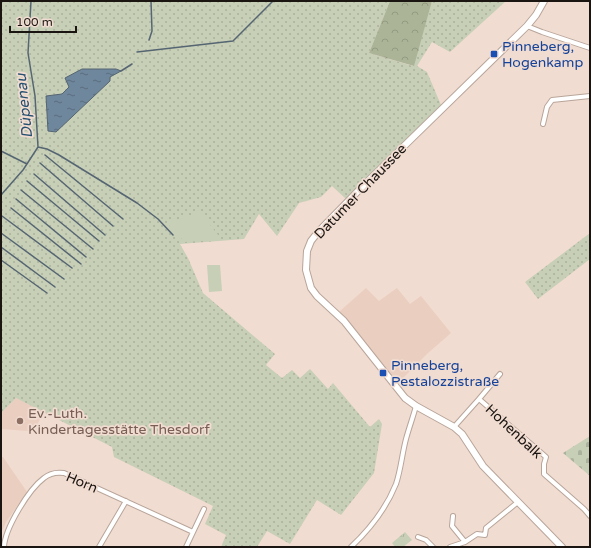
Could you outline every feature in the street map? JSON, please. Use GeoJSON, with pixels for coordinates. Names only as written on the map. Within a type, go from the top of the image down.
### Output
{"type":"FeatureCollection","features":[{"type":"Feature","properties":{"kind":"street","name":"Datumer Chaussee"},"geometry":{"type":"LineString","coordinates":[[544,1],[528,26],[360,188],[318,232],[311,241],[307,250],[306,270],[312,288],[317,296],[344,321],[405,398],[416,406],[454,427],[462,434],[483,466],[562,547]]}},
{"type":"Feature","properties":{"kind":"street"},"geometry":{"type":"LineString","coordinates":[[528,26],[590,48]]}},
{"type":"Feature","properties":{"kind":"street"},"geometry":{"type":"LineString","coordinates":[[543,124],[547,107],[552,100],[590,96]]}},
{"type":"Feature","properties":{"kind":"street","name":"Hohenbalk"},"geometry":{"type":"LineString","coordinates":[[454,427],[500,374]]}},
{"type":"Feature","properties":{"kind":"street","name":"Hohenbalk"},"geometry":{"type":"LineString","coordinates":[[479,399],[546,457],[544,474],[590,516]]}},
{"type":"Feature","properties":{"kind":"street"},"geometry":{"type":"LineString","coordinates":[[351,547],[375,522],[396,486],[406,440],[416,406]]}},
{"type":"Feature","properties":{"kind":"street","name":"Horn"},"geometry":{"type":"LineString","coordinates":[[4,547],[8,528],[40,482],[51,474],[58,472],[64,473],[193,532]]}},
{"type":"Feature","properties":{"kind":"street"},"geometry":{"type":"LineString","coordinates":[[98,547],[126,501]]}},
{"type":"Feature","properties":{"kind":"street"},"geometry":{"type":"LineString","coordinates":[[450,547],[465,542],[477,534],[485,535],[486,528],[518,502]]}},
{"type":"Feature","properties":{"kind":"street"},"geometry":{"type":"LineString","coordinates":[[186,547],[204,509]]}},
{"type":"Feature","properties":{"kind":"street"},"geometry":{"type":"LineString","coordinates":[[453,516],[452,526],[465,542]]}},
{"type":"Feature","properties":{"kind":"street"},"geometry":{"type":"LineString","coordinates":[[418,538],[426,540],[433,547]]}},
{"type":"Feature","properties":{"kind":"shaded area"},"geometry":{"type":"Polygon","coordinates":[[[366,288],[379,301],[397,288],[410,304],[421,296],[451,333],[428,353],[398,383],[346,318],[339,312],[366,288]]]}},
{"type":"Feature","properties":{"kind":"shaded area","name":"Ev.-Luth. Kindertagesstätte Thesdorf"},"geometry":{"type":"Polygon","coordinates":[[[16,398],[44,412],[33,432],[1,429],[1,413],[16,398]]]}},
{"type":"Feature","properties":{"kind":"shaded area"},"geometry":{"type":"Polygon","coordinates":[[[1,457],[3,457],[27,492],[6,522],[1,533],[1,457]]]}},
{"type":"Feature","properties":{"kind":"green space"},"geometry":{"type":"Polygon","coordinates":[[[1,1],[390,1],[369,53],[413,66],[432,1],[506,1],[450,52],[432,42],[417,66],[427,72],[441,105],[346,199],[332,186],[321,197],[299,203],[277,236],[259,214],[244,239],[180,244],[188,258],[203,293],[275,354],[266,365],[282,378],[292,370],[300,378],[310,369],[328,389],[333,383],[370,427],[379,419],[382,424],[374,473],[341,515],[317,500],[290,544],[267,531],[257,547],[221,547],[226,535],[205,524],[213,506],[114,457],[112,447],[16,398],[1,413],[1,1]]]}},
{"type":"Feature","properties":{"kind":"green space"},"geometry":{"type":"Polygon","coordinates":[[[390,1],[432,1],[414,66],[369,53],[390,1]]]}},
{"type":"Feature","properties":{"kind":"green space"},"geometry":{"type":"Polygon","coordinates":[[[200,212],[218,235],[214,240],[185,242],[169,227],[170,222],[200,212]]]}},
{"type":"Feature","properties":{"kind":"green space"},"geometry":{"type":"Polygon","coordinates":[[[590,233],[590,259],[538,299],[525,282],[590,233]]]}},
{"type":"Feature","properties":{"kind":"green space"},"geometry":{"type":"Polygon","coordinates":[[[207,265],[220,265],[222,291],[209,292],[207,265]]]}},
{"type":"Feature","properties":{"kind":"green space"},"geometry":{"type":"Polygon","coordinates":[[[590,436],[590,476],[563,453],[590,436]]]}},
{"type":"Feature","properties":{"kind":"green space"},"geometry":{"type":"Polygon","coordinates":[[[405,532],[412,540],[403,547],[395,547],[392,543],[405,532]]]}},
{"type":"Feature","properties":{"kind":"water"},"geometry":{"type":"Polygon","coordinates":[[[82,69],[116,69],[121,71],[110,77],[110,81],[56,132],[48,131],[46,96],[62,94],[69,87],[65,78],[82,69]]]}},
{"type":"Feature","properties":{"kind":"waterway","name":"Düpenau"},"geometry":{"type":"LineString","coordinates":[[1,195],[23,170],[38,147],[35,96],[28,53],[31,1]]}},
{"type":"Feature","properties":{"kind":"waterway"},"geometry":{"type":"LineString","coordinates":[[149,40],[152,31],[151,1]]}},
{"type":"Feature","properties":{"kind":"waterway"},"geometry":{"type":"LineString","coordinates":[[137,52],[233,41],[273,1]]}},
{"type":"Feature","properties":{"kind":"waterway"},"geometry":{"type":"LineString","coordinates":[[121,71],[132,64]]}},
{"type":"Feature","properties":{"kind":"waterway"},"geometry":{"type":"LineString","coordinates":[[38,147],[47,149],[59,155],[137,203],[158,219],[173,235]]}},
{"type":"Feature","properties":{"kind":"waterway"},"geometry":{"type":"LineString","coordinates":[[1,151],[27,164]]}},
{"type":"Feature","properties":{"kind":"waterway"},"geometry":{"type":"LineString","coordinates":[[45,155],[123,219]]}},
{"type":"Feature","properties":{"kind":"waterway"},"geometry":{"type":"LineString","coordinates":[[40,163],[113,226]]}},
{"type":"Feature","properties":{"kind":"waterway"},"geometry":{"type":"LineString","coordinates":[[34,174],[105,235]]}},
{"type":"Feature","properties":{"kind":"waterway"},"geometry":{"type":"LineString","coordinates":[[27,181],[99,241]]}},
{"type":"Feature","properties":{"kind":"waterway"},"geometry":{"type":"LineString","coordinates":[[21,190],[93,249]]}},
{"type":"Feature","properties":{"kind":"waterway"},"geometry":{"type":"LineString","coordinates":[[16,199],[86,257]]}},
{"type":"Feature","properties":{"kind":"waterway"},"geometry":{"type":"LineString","coordinates":[[11,208],[81,264]]}},
{"type":"Feature","properties":{"kind":"waterway"},"geometry":{"type":"LineString","coordinates":[[2,216],[72,268]]}},
{"type":"Feature","properties":{"kind":"waterway"},"geometry":{"type":"LineString","coordinates":[[1,233],[64,279]]}},
{"type":"Feature","properties":{"kind":"waterway"},"geometry":{"type":"LineString","coordinates":[[1,247],[55,287]]}},
{"type":"Feature","properties":{"kind":"waterway"},"geometry":{"type":"LineString","coordinates":[[1,260],[47,293]]}},
{"type":"Feature","properties":{"kind":"place","name":"Pinneberg, Hogenkamp"},"geometry":{"type":"Point","coordinates":[494,54]}},
{"type":"Feature","properties":{"kind":"place","name":"Pinneberg, Pestalozzistraße"},"geometry":{"type":"Point","coordinates":[383,373]}},
{"type":"Feature","properties":{"kind":"place","name":"Ev.-Luth. Kindertagesstätte Thesdorf"},"geometry":{"type":"Point","coordinates":[20,421]}}]}
